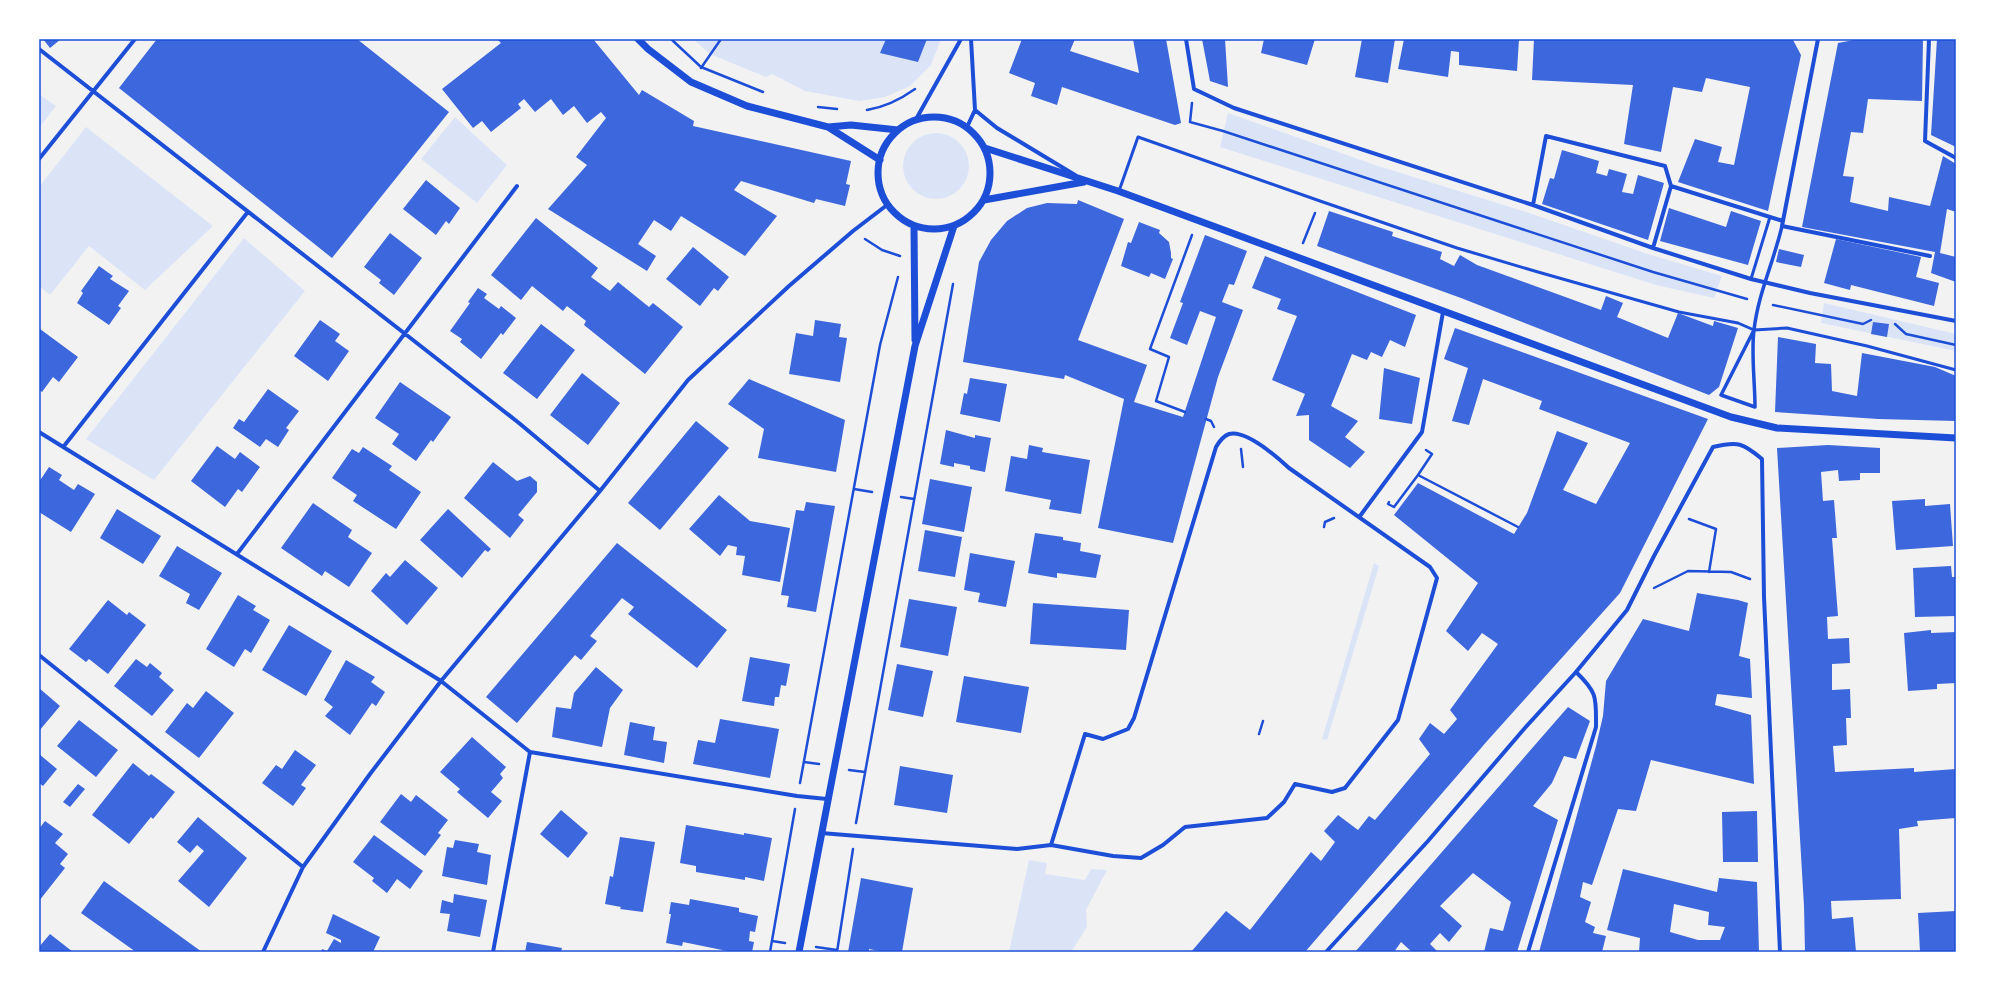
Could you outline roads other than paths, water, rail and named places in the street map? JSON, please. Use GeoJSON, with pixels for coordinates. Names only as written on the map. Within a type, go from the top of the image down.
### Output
{"type":"FeatureCollection","features":[{"type":"Feature","properties":{"kind":"street"},"geometry":{"type":"LineString","coordinates":[[39,159],[135,39]]}},
{"type":"Feature","properties":{"kind":"street"},"geometry":{"type":"LineString","coordinates":[[638,39],[648,49],[691,82],[747,106],[828,127],[880,160]]}},
{"type":"Feature","properties":{"kind":"street"},"geometry":{"type":"LineString","coordinates":[[915,121],[961,39]]}},
{"type":"Feature","properties":{"kind":"street"},"geometry":{"type":"LineString","coordinates":[[967,127],[975,110],[970,39]]}},
{"type":"Feature","properties":{"kind":"street"},"geometry":{"type":"LineString","coordinates":[[1186,39],[1194,89],[1234,108],[1533,205],[1654,248],[1751,279],[1765,281],[1810,293],[1956,321]]}},
{"type":"Feature","properties":{"kind":"street"},"geometry":{"type":"LineString","coordinates":[[1754,330],[1721,395],[1755,407],[1754,330],[1765,281],[1771,269],[1782,226],[1818,39]]}},
{"type":"Feature","properties":{"kind":"street"},"geometry":{"type":"LineString","coordinates":[[1928,39],[1925,142],[1956,158]]}},
{"type":"Feature","properties":{"kind":"street"},"geometry":{"type":"LineString","coordinates":[[39,50],[247,213],[404,333],[519,424],[600,491]]}},
{"type":"Feature","properties":{"kind":"street"},"geometry":{"type":"LineString","coordinates":[[975,110],[997,128],[1086,181]]}},
{"type":"Feature","properties":{"kind":"street"},"geometry":{"type":"LineString","coordinates":[[928,117],[955,121],[967,127],[977,136],[985,148],[989,160],[991,174],[989,187],[984,200],[976,211],[966,220],[954,226],[941,229],[927,229],[914,226],[902,220],[887,205],[880,187],[880,160],[885,147],[898,130],[915,121],[928,117]]}},
{"type":"Feature","properties":{"kind":"street"},"geometry":{"type":"LineString","coordinates":[[828,127],[851,124],[898,130]]}},
{"type":"Feature","properties":{"kind":"street"},"geometry":{"type":"LineString","coordinates":[[1533,205],[1546,136],[1665,166],[1671,186],[1654,248]]}},
{"type":"Feature","properties":{"kind":"street"},"geometry":{"type":"LineString","coordinates":[[985,148],[1118,191],[1731,417],[1758,425],[1777,428],[1956,438]]}},
{"type":"Feature","properties":{"kind":"street"},"geometry":{"type":"LineString","coordinates":[[984,200],[1086,181]]}},
{"type":"Feature","properties":{"kind":"street"},"geometry":{"type":"LineString","coordinates":[[237,554],[517,186]]}},
{"type":"Feature","properties":{"kind":"street"},"geometry":{"type":"LineString","coordinates":[[1671,186],[1783,221]]}},
{"type":"Feature","properties":{"kind":"street"},"geometry":{"type":"LineString","coordinates":[[263,952],[303,867],[441,681],[600,491],[688,380],[789,286],[853,231],[887,205]]}},
{"type":"Feature","properties":{"kind":"street"},"geometry":{"type":"LineString","coordinates":[[64,446],[247,213]]}},
{"type":"Feature","properties":{"kind":"street"},"geometry":{"type":"LineString","coordinates":[[914,226],[915,346]]}},
{"type":"Feature","properties":{"kind":"street"},"geometry":{"type":"LineString","coordinates":[[799,952],[827,799],[915,346],[954,226]]}},
{"type":"Feature","properties":{"kind":"street"},"geometry":{"type":"LineString","coordinates":[[1782,226],[1930,256]]}},
{"type":"Feature","properties":{"kind":"street"},"geometry":{"type":"LineString","coordinates":[[1360,516],[1422,432],[1443,312]]}},
{"type":"Feature","properties":{"kind":"street"},"geometry":{"type":"LineString","coordinates":[[39,432],[64,446],[441,681],[530,752],[798,796],[827,799]]}},
{"type":"Feature","properties":{"kind":"street"},"geometry":{"type":"LineString","coordinates":[[821,833],[1017,849],[1051,845],[1113,856],[1141,858],[1163,845],[1185,827],[1266,818],[1277,811],[1295,784],[1332,792],[1345,788],[1398,720],[1437,578],[1430,567],[1360,516],[1289,468],[1274,454],[1246,437],[1229,434],[1220,440],[1216,447],[1134,718],[1128,729],[1102,739],[1085,734],[1051,845]]}},
{"type":"Feature","properties":{"kind":"street"},"geometry":{"type":"LineString","coordinates":[[1326,952],[1428,841],[1524,729],[1576,672],[1627,610],[1654,556],[1713,447],[1730,443],[1746,446],[1762,459],[1764,597],[1780,952]]}},
{"type":"Feature","properties":{"kind":"street"},"geometry":{"type":"LineString","coordinates":[[39,655],[303,867]]}},
{"type":"Feature","properties":{"kind":"street"},"geometry":{"type":"LineString","coordinates":[[1528,952],[1596,727],[1596,697],[1589,685],[1576,672]]}},
{"type":"Feature","properties":{"kind":"street"},"geometry":{"type":"LineString","coordinates":[[493,952],[530,752]]}},
{"type":"Feature","properties":{"kind":"lane"},"geometry":{"type":"LineString","coordinates":[[1118,191],[1138,138],[1457,248],[1679,312],[1738,323],[1754,330],[1787,328],[1867,346],[1956,370]]}},
{"type":"Feature","properties":{"kind":"lane"},"geometry":{"type":"LineString","coordinates":[[1751,279],[1770,217]]}}]}
